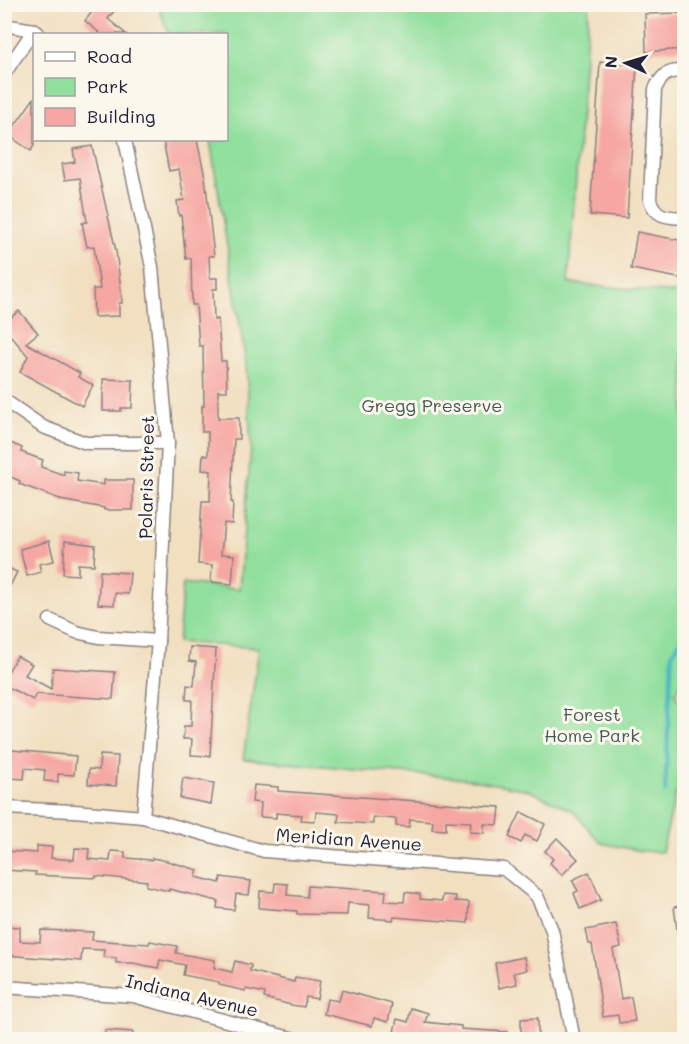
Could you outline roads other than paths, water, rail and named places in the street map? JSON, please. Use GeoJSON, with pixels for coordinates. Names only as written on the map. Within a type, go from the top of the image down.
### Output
{"type":"FeatureCollection","features":[{"type":"Feature","properties":{"kind":"street"},"geometry":{"type":"LineString","coordinates":[[4,25],[37,32]]}},
{"type":"Feature","properties":{"kind":"street"},"geometry":{"type":"LineString","coordinates":[[4,74],[33,37]]}},
{"type":"Feature","properties":{"kind":"street"},"geometry":{"type":"LineString","coordinates":[[684,71],[671,70],[661,77],[655,89],[650,200],[653,209],[662,217],[684,218]]}},
{"type":"Feature","properties":{"kind":"street","name":"Polaris Street"},"geometry":{"type":"LineString","coordinates":[[125,141],[152,267],[168,443],[158,641],[143,817]]}},
{"type":"Feature","properties":{"kind":"street"},"geometry":{"type":"LineString","coordinates":[[4,400],[43,427],[86,443],[168,443]]}},
{"type":"Feature","properties":{"kind":"street"},"geometry":{"type":"LineString","coordinates":[[50,620],[76,632],[98,637],[158,641]]}},
{"type":"Feature","properties":{"kind":"street","name":"Meridian Avenue"},"geometry":{"type":"LineString","coordinates":[[4,807],[143,817],[264,851],[504,869],[537,896],[552,930],[574,1040]]}},
{"type":"Feature","properties":{"kind":"street","name":"Indiana Avenue"},"geometry":{"type":"LineString","coordinates":[[4,987],[133,996],[298,1040]]}},
{"type":"Feature","properties":{"kind":"waterway"},"geometry":{"type":"LineString","coordinates":[[665,792],[672,654],[684,635]]}},
{"type":"Feature","properties":{"kind":"park label","name":"Gregg Preserve"},"geometry":{"type":"Point","coordinates":[432,405]}},
{"type":"Feature","properties":{"kind":"park label","name":"Forest Home Park"},"geometry":{"type":"Point","coordinates":[592,724]}}]}
